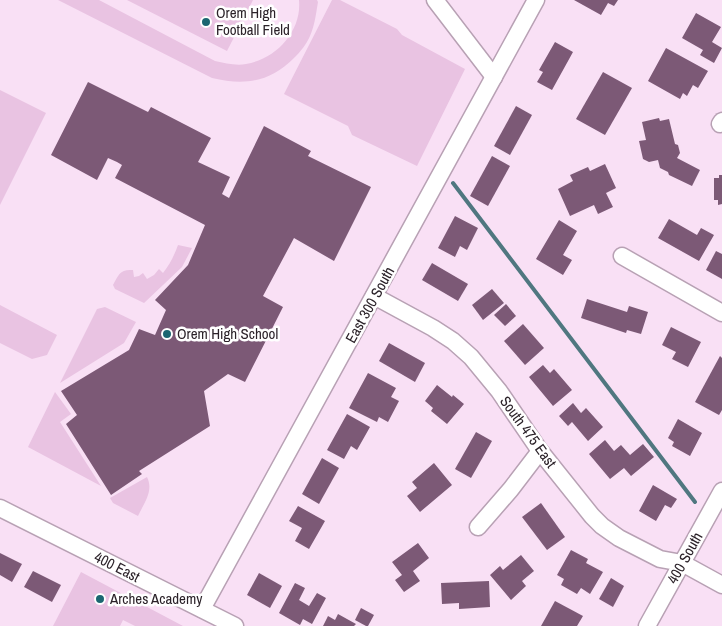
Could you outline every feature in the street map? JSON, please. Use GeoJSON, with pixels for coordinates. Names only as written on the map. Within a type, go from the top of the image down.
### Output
{"type":"FeatureCollection","features":[{"type":"Feature","properties":{"kind":"street"},"geometry":{"type":"LineString","coordinates":[[435,0],[494,77]]}},
{"type":"Feature","properties":{"kind":"street","name":"East 300 South"},"geometry":{"type":"LineString","coordinates":[[202,609],[536,0]]}},
{"type":"Feature","properties":{"kind":"street"},"geometry":{"type":"LineString","coordinates":[[622,256],[722,313]]}},
{"type":"Feature","properties":{"kind":"street","name":"South 475 East"},"geometry":{"type":"LineString","coordinates":[[374,296],[433,328],[453,341],[471,357],[498,391],[540,451],[602,526],[619,538],[660,559],[682,564],[722,585]]}},
{"type":"Feature","properties":{"kind":"street"},"geometry":{"type":"LineString","coordinates":[[478,527],[511,489],[540,451]]}},
{"type":"Feature","properties":{"kind":"street","name":"400 South"},"geometry":{"type":"LineString","coordinates":[[647,626],[722,491]]}},
{"type":"Feature","properties":{"kind":"street","name":"400 East"},"geometry":{"type":"LineString","coordinates":[[0,508],[235,626]]}},
{"type":"Feature","properties":{"kind":"shaded area"},"geometry":{"type":"Polygon","coordinates":[[[58,0],[99,0],[215,61],[238,65],[257,61],[277,50],[285,42],[296,22],[299,0],[317,0],[318,2],[310,36],[294,58],[285,66],[266,77],[246,82],[235,82],[212,78],[58,0]]]}},
{"type":"Feature","properties":{"kind":"shaded area","name":"Orem High Football Field"},"geometry":{"type":"Polygon","coordinates":[[[127,0],[253,0],[227,51],[127,0]]]}},
{"type":"Feature","properties":{"kind":"shaded area"},"geometry":{"type":"Polygon","coordinates":[[[332,0],[340,0],[397,29],[402,35],[465,69],[417,166],[352,135],[348,126],[284,94],[332,0]]]}},
{"type":"Feature","properties":{"kind":"shaded area"},"geometry":{"type":"Polygon","coordinates":[[[0,90],[46,113],[0,205],[0,90]]]}},
{"type":"Feature","properties":{"kind":"shaded area"},"geometry":{"type":"Polygon","coordinates":[[[178,245],[192,248],[182,267],[144,303],[115,289],[113,285],[120,273],[125,270],[133,270],[134,277],[143,273],[147,279],[159,269],[163,273],[172,260],[178,245]]]}},
{"type":"Feature","properties":{"kind":"shaded area"},"geometry":{"type":"Polygon","coordinates":[[[0,305],[57,335],[47,355],[32,359],[0,343],[0,305]]]}},
{"type":"Feature","properties":{"kind":"shaded area"},"geometry":{"type":"Polygon","coordinates":[[[105,307],[136,322],[124,343],[60,383],[97,309],[105,307]]]}},
{"type":"Feature","properties":{"kind":"shaded area"},"geometry":{"type":"Polygon","coordinates":[[[55,392],[71,414],[60,422],[101,486],[28,447],[55,392]]]}},
{"type":"Feature","properties":{"kind":"shaded area"},"geometry":{"type":"Polygon","coordinates":[[[147,477],[149,492],[138,516],[113,503],[110,498],[147,477]]]}},
{"type":"Feature","properties":{"kind":"shaded area","name":"Arches Academy"},"geometry":{"type":"Polygon","coordinates":[[[81,572],[183,626],[135,626],[123,620],[120,626],[53,626],[81,572]]]}},
{"type":"Feature","properties":{"kind":"building"},"geometry":{"type":"Polygon","coordinates":[[[574,0],[618,0],[614,6],[608,3],[601,15],[574,0]]]}},
{"type":"Feature","properties":{"kind":"building"},"geometry":{"type":"Polygon","coordinates":[[[696,13],[721,27],[712,42],[722,48],[714,63],[700,55],[703,50],[682,38],[696,13]]]}},
{"type":"Feature","properties":{"kind":"building"},"geometry":{"type":"Polygon","coordinates":[[[555,42],[573,52],[552,90],[537,82],[543,72],[539,70],[555,42]]]}},
{"type":"Feature","properties":{"kind":"building"},"geometry":{"type":"Polygon","coordinates":[[[666,48],[708,71],[698,88],[693,85],[687,96],[683,93],[680,99],[648,81],[666,48]]]}},
{"type":"Feature","properties":{"kind":"building"},"geometry":{"type":"Polygon","coordinates":[[[603,72],[632,88],[605,135],[576,119],[603,72]]]}},
{"type":"Feature","properties":{"kind":"building"},"geometry":{"type":"Polygon","coordinates":[[[88,82],[148,112],[151,107],[211,138],[198,162],[230,177],[222,194],[229,198],[264,126],[311,151],[308,156],[371,187],[334,261],[294,238],[263,296],[283,307],[245,382],[228,374],[204,391],[210,426],[139,471],[142,474],[111,495],[66,424],[77,415],[61,391],[129,350],[139,329],[155,335],[166,310],[155,300],[188,265],[205,225],[115,178],[122,165],[117,162],[108,158],[97,180],[51,155],[88,82]]]}},
{"type":"Feature","properties":{"kind":"building"},"geometry":{"type":"Polygon","coordinates":[[[516,106],[532,115],[510,155],[494,146],[516,106]]]}},
{"type":"Feature","properties":{"kind":"building"},"geometry":{"type":"Polygon","coordinates":[[[659,118],[660,121],[669,119],[675,144],[678,145],[680,153],[677,158],[700,170],[692,186],[669,175],[668,172],[660,168],[658,160],[649,162],[643,159],[639,141],[646,140],[642,122],[659,118]]]}},
{"type":"Feature","properties":{"kind":"building"},"geometry":{"type":"Polygon","coordinates":[[[492,156],[510,166],[488,206],[470,196],[492,156]]]}},
{"type":"Feature","properties":{"kind":"building"},"geometry":{"type":"Polygon","coordinates":[[[605,164],[616,188],[606,193],[613,207],[598,214],[594,205],[570,216],[558,189],[573,181],[570,175],[588,167],[590,171],[605,164]]]}},
{"type":"Feature","properties":{"kind":"building"},"geometry":{"type":"Polygon","coordinates":[[[719,175],[722,175],[722,204],[718,205],[718,200],[714,200],[714,178],[719,178],[719,175]]]}},
{"type":"Feature","properties":{"kind":"building"},"geometry":{"type":"Polygon","coordinates":[[[455,216],[478,228],[467,250],[460,246],[455,257],[438,248],[455,216]]]}},
{"type":"Feature","properties":{"kind":"building"},"geometry":{"type":"Polygon","coordinates":[[[669,219],[697,235],[701,228],[714,235],[699,261],[658,238],[669,219]]]}},
{"type":"Feature","properties":{"kind":"building"},"geometry":{"type":"Polygon","coordinates":[[[559,220],[577,231],[563,255],[572,260],[563,275],[536,259],[559,220]]]}},
{"type":"Feature","properties":{"kind":"building"},"geometry":{"type":"Polygon","coordinates":[[[716,251],[722,254],[722,279],[706,270],[716,251]]]}},
{"type":"Feature","properties":{"kind":"building"},"geometry":{"type":"Polygon","coordinates":[[[432,263],[468,284],[458,301],[422,280],[432,263]]]}},
{"type":"Feature","properties":{"kind":"building"},"geometry":{"type":"Polygon","coordinates":[[[492,289],[504,303],[483,320],[472,305],[492,289]]]}},
{"type":"Feature","properties":{"kind":"building"},"geometry":{"type":"Polygon","coordinates":[[[587,299],[627,312],[629,306],[648,312],[641,334],[627,330],[626,333],[581,318],[587,299]]]}},
{"type":"Feature","properties":{"kind":"building"},"geometry":{"type":"Polygon","coordinates":[[[506,304],[516,316],[505,326],[494,315],[506,304]]]}},
{"type":"Feature","properties":{"kind":"building"},"geometry":{"type":"Polygon","coordinates":[[[523,324],[544,348],[525,365],[504,341],[523,324]]]}},
{"type":"Feature","properties":{"kind":"building"},"geometry":{"type":"Polygon","coordinates":[[[671,327],[701,342],[688,367],[672,359],[676,352],[662,345],[671,327]]]}},
{"type":"Feature","properties":{"kind":"building"},"geometry":{"type":"Polygon","coordinates":[[[389,343],[425,363],[415,382],[379,361],[389,343]]]}},
{"type":"Feature","properties":{"kind":"building"},"geometry":{"type":"Polygon","coordinates":[[[720,356],[722,358],[722,410],[719,415],[695,402],[720,356]]]}},
{"type":"Feature","properties":{"kind":"building"},"geometry":{"type":"Polygon","coordinates":[[[543,365],[550,373],[554,369],[572,390],[553,406],[529,377],[543,365]]]}},
{"type":"Feature","properties":{"kind":"building"},"geometry":{"type":"Polygon","coordinates":[[[368,373],[396,388],[391,397],[399,401],[388,422],[379,417],[377,422],[349,408],[368,373]]]}},
{"type":"Feature","properties":{"kind":"building"},"geometry":{"type":"Polygon","coordinates":[[[437,385],[464,404],[447,424],[431,411],[433,408],[425,401],[437,385]]]}},
{"type":"Feature","properties":{"kind":"building"},"geometry":{"type":"Polygon","coordinates":[[[573,403],[581,413],[586,408],[603,427],[588,441],[572,422],[568,426],[559,416],[573,403]]]}},
{"type":"Feature","properties":{"kind":"building"},"geometry":{"type":"Polygon","coordinates":[[[347,414],[370,427],[357,450],[351,446],[344,459],[327,450],[347,414]]]}},
{"type":"Feature","properties":{"kind":"building"},"geometry":{"type":"Polygon","coordinates":[[[678,419],[702,433],[690,456],[672,446],[674,442],[668,438],[678,419]]]}},
{"type":"Feature","properties":{"kind":"building"},"geometry":{"type":"Polygon","coordinates":[[[476,432],[492,441],[471,478],[455,469],[476,432]]]}},
{"type":"Feature","properties":{"kind":"building"},"geometry":{"type":"Polygon","coordinates":[[[605,440],[614,451],[621,445],[630,455],[643,444],[654,457],[631,476],[624,468],[610,479],[589,454],[605,440]]]}},
{"type":"Feature","properties":{"kind":"building"},"geometry":{"type":"Polygon","coordinates":[[[322,458],[339,468],[319,504],[302,494],[322,458]]]}},
{"type":"Feature","properties":{"kind":"building"},"geometry":{"type":"Polygon","coordinates":[[[434,463],[452,485],[420,512],[407,496],[417,488],[412,482],[434,463]]]}},
{"type":"Feature","properties":{"kind":"building"},"geometry":{"type":"Polygon","coordinates":[[[653,485],[677,499],[671,508],[665,505],[656,521],[639,511],[653,485]]]}},
{"type":"Feature","properties":{"kind":"building"},"geometry":{"type":"Polygon","coordinates":[[[541,503],[565,537],[547,550],[522,517],[541,503]]]}},
{"type":"Feature","properties":{"kind":"building"},"geometry":{"type":"Polygon","coordinates":[[[298,506],[325,521],[309,549],[295,541],[302,528],[289,521],[298,506]]]}},
{"type":"Feature","properties":{"kind":"building"},"geometry":{"type":"Polygon","coordinates":[[[418,543],[429,558],[413,571],[420,581],[404,592],[395,580],[402,575],[392,562],[418,543]]]}},
{"type":"Feature","properties":{"kind":"building"},"geometry":{"type":"Polygon","coordinates":[[[571,550],[588,559],[586,563],[603,572],[590,594],[581,588],[577,594],[561,585],[564,579],[557,575],[571,550]]]}},
{"type":"Feature","properties":{"kind":"building"},"geometry":{"type":"Polygon","coordinates":[[[0,553],[22,564],[12,582],[0,575],[0,553]]]}},
{"type":"Feature","properties":{"kind":"building"},"geometry":{"type":"Polygon","coordinates":[[[521,555],[534,571],[522,581],[526,586],[511,600],[490,575],[500,566],[503,570],[521,555]]]}},
{"type":"Feature","properties":{"kind":"building"},"geometry":{"type":"Polygon","coordinates":[[[33,571],[61,585],[52,602],[24,587],[33,571]]]}},
{"type":"Feature","properties":{"kind":"building"},"geometry":{"type":"Polygon","coordinates":[[[259,573],[282,586],[270,608],[247,595],[259,573]]]}},
{"type":"Feature","properties":{"kind":"building"},"geometry":{"type":"Polygon","coordinates":[[[611,578],[624,586],[613,607],[599,599],[611,578]]]}},
{"type":"Feature","properties":{"kind":"building"},"geometry":{"type":"Polygon","coordinates":[[[489,581],[490,607],[459,609],[459,603],[442,604],[441,583],[489,581]]]}},
{"type":"Feature","properties":{"kind":"building"},"geometry":{"type":"Polygon","coordinates":[[[295,583],[305,588],[299,600],[309,606],[317,593],[326,598],[312,624],[303,619],[300,625],[279,613],[295,583]]]}},
{"type":"Feature","properties":{"kind":"building"},"geometry":{"type":"Polygon","coordinates":[[[555,601],[583,616],[577,626],[541,626],[555,601]]]}},
{"type":"Feature","properties":{"kind":"building"},"geometry":{"type":"Polygon","coordinates":[[[361,608],[374,615],[368,626],[355,620],[361,608]]]}},
{"type":"Feature","properties":{"kind":"building"},"geometry":{"type":"Polygon","coordinates":[[[338,614],[356,624],[354,626],[323,626],[328,616],[335,620],[338,614]]]}},
{"type":"Feature","properties":{"kind":"waterway"},"geometry":{"type":"LineString","coordinates":[[453,183],[695,502]]}},
{"type":"Feature","properties":{"kind":"place","name":"Orem High Football Field"},"geometry":{"type":"Point","coordinates":[206,22]}},
{"type":"Feature","properties":{"kind":"place","name":"Orem High School"},"geometry":{"type":"Point","coordinates":[167,334]}},
{"type":"Feature","properties":{"kind":"place","name":"Arches Academy"},"geometry":{"type":"Point","coordinates":[100,599]}}]}
